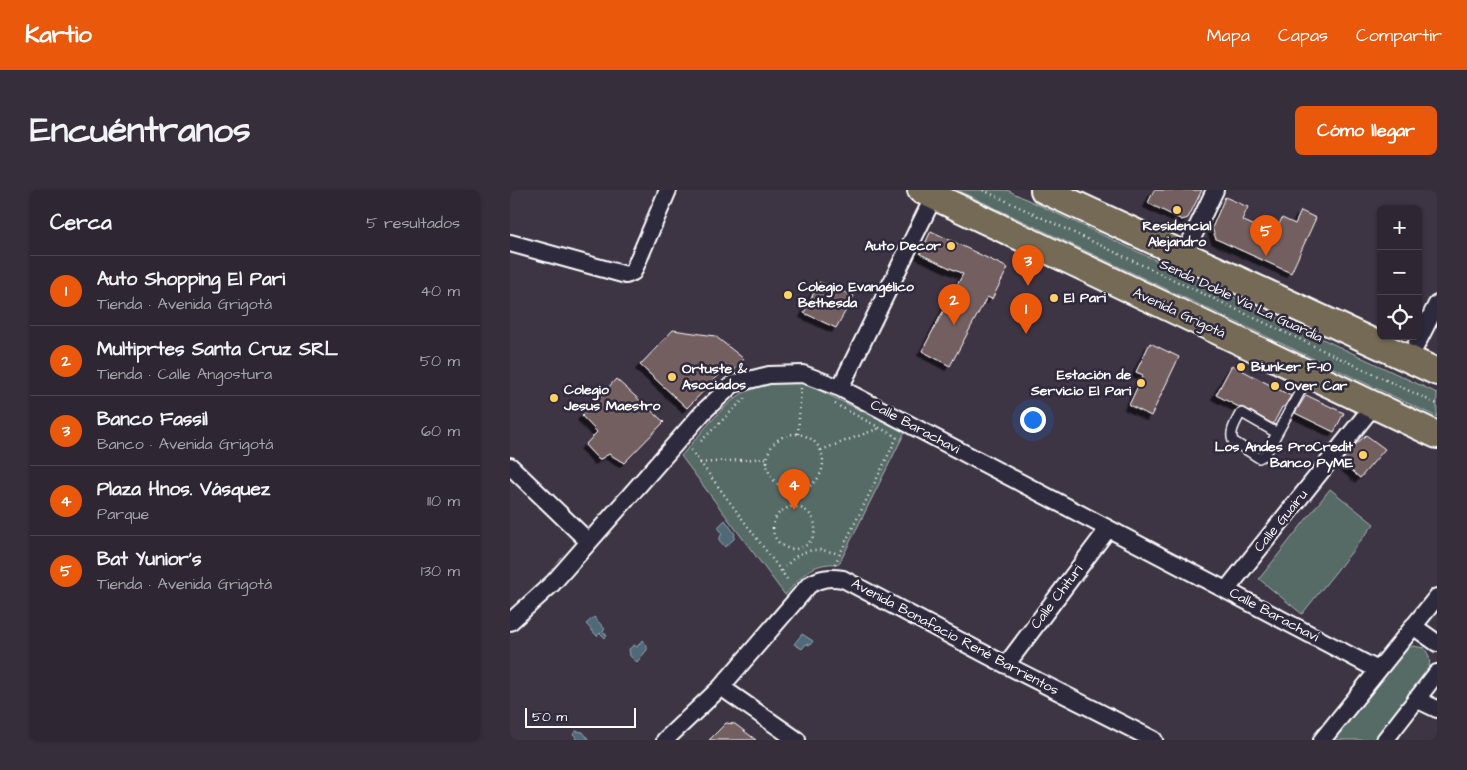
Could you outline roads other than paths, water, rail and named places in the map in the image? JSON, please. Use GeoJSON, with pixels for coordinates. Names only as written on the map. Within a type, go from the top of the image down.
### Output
{"type":"FeatureCollection","features":[{"type":"Feature","properties":{"kind":"main road"},"geometry":{"type":"LineString","coordinates":[[1044,190],[1437,372]]}},
{"type":"Feature","properties":{"kind":"main road","name":"Avenida Grigotá"},"geometry":{"type":"LineString","coordinates":[[927,193],[1437,435]]}},
{"type":"Feature","properties":{"kind":"street"},"geometry":{"type":"LineString","coordinates":[[510,243],[626,275],[630,274],[633,272],[668,190]]}},
{"type":"Feature","properties":{"kind":"street"},"geometry":{"type":"LineString","coordinates":[[1184,255],[1215,190]]}},
{"type":"Feature","properties":{"kind":"street"},"geometry":{"type":"LineString","coordinates":[[840,388],[927,193]]}},
{"type":"Feature","properties":{"kind":"street"},"geometry":{"type":"LineString","coordinates":[[1409,359],[1437,304]]}},
{"type":"Feature","properties":{"kind":"street","name":"Calle Barachavi"},"geometry":{"type":"LineString","coordinates":[[510,622],[553,583],[704,411],[733,384],[769,375],[803,374],[840,388],[1108,529],[1227,589],[1378,670]]}},
{"type":"Feature","properties":{"kind":"street","name":"Calle Guairu"},"geometry":{"type":"LineString","coordinates":[[1227,589],[1374,406]]}},
{"type":"Feature","properties":{"kind":"street"},"geometry":{"type":"LineString","coordinates":[[510,466],[588,542]]}},
{"type":"Feature","properties":{"kind":"street","name":"Calle Chituri"},"geometry":{"type":"LineString","coordinates":[[1006,665],[1108,529]]}},
{"type":"Feature","properties":{"kind":"street","name":"Avenida Bonafacio René Barrientos"},"geometry":{"type":"LineString","coordinates":[[721,687],[809,585],[829,577],[843,578],[1006,665],[1154,740]]}},
{"type":"Feature","properties":{"kind":"street"},"geometry":{"type":"LineString","coordinates":[[1322,740],[1437,597]]}},
{"type":"Feature","properties":{"kind":"street"},"geometry":{"type":"LineString","coordinates":[[1413,626],[1437,644]]}},
{"type":"Feature","properties":{"kind":"street"},"geometry":{"type":"LineString","coordinates":[[1385,740],[1437,673]]}},
{"type":"Feature","properties":{"kind":"street"},"geometry":{"type":"LineString","coordinates":[[665,740],[721,687],[797,740]]}},
{"type":"Feature","properties":{"kind":"street"},"geometry":{"type":"LineString","coordinates":[[1416,699],[1437,709]]}},
{"type":"Feature","properties":{"kind":"lane"},"geometry":{"type":"LineString","coordinates":[[1277,433],[1240,414],[1231,438],[1232,441],[1259,458],[1262,457],[1277,433],[1309,375]]}},
{"type":"Feature","properties":{"kind":"water"},"geometry":{"type":"Polygon","coordinates":[[[725,520],[735,534],[734,539],[725,547],[719,540],[722,533],[718,527],[725,520]]]}},
{"type":"Feature","properties":{"kind":"water"},"geometry":{"type":"Polygon","coordinates":[[[594,617],[605,629],[603,631],[607,636],[605,638],[600,633],[597,636],[586,624],[594,617]]]}},
{"type":"Feature","properties":{"kind":"water"},"geometry":{"type":"Polygon","coordinates":[[[802,634],[813,641],[810,645],[806,644],[802,649],[794,644],[802,634]]]}},
{"type":"Feature","properties":{"kind":"water"},"geometry":{"type":"Polygon","coordinates":[[[642,640],[647,645],[647,650],[637,662],[630,656],[629,649],[634,645],[637,647],[642,640]]]}},
{"type":"Feature","properties":{"kind":"water"},"geometry":{"type":"Polygon","coordinates":[[[576,731],[583,732],[589,740],[575,740],[576,737],[573,734],[576,731]]]}},
{"type":"Feature","properties":{"kind":"place","name":"Residencial Alejandro"},"geometry":{"type":"Point","coordinates":[1177,210]}},
{"type":"Feature","properties":{"kind":"place","name":"Auto Decor"},"geometry":{"type":"Point","coordinates":[951,246]}},
{"type":"Feature","properties":{"kind":"place","name":"Bat Yunior's"},"geometry":{"type":"Point","coordinates":[1266,256]}},
{"type":"Feature","properties":{"kind":"place","name":"Banco Fassil"},"geometry":{"type":"Point","coordinates":[1028,286]}},
{"type":"Feature","properties":{"kind":"place","name":"Colegio Evangélico Bethesda"},"geometry":{"type":"Point","coordinates":[788,295]}},
{"type":"Feature","properties":{"kind":"place","name":"El Pari"},"geometry":{"type":"Point","coordinates":[1054,298]}},
{"type":"Feature","properties":{"kind":"place","name":"Multiprtes Santa Cruz SRL"},"geometry":{"type":"Point","coordinates":[954,325]}},
{"type":"Feature","properties":{"kind":"place","name":"Auto Shopping El Pari"},"geometry":{"type":"Point","coordinates":[1026,334]}},
{"type":"Feature","properties":{"kind":"place","name":"Biunker F-10"},"geometry":{"type":"Point","coordinates":[1241,367]}},
{"type":"Feature","properties":{"kind":"place","name":"Ortuste & Asociados"},"geometry":{"type":"Point","coordinates":[672,377]}},
{"type":"Feature","properties":{"kind":"place","name":"Estación de Servicio El Pari"},"geometry":{"type":"Point","coordinates":[1141,383]}},
{"type":"Feature","properties":{"kind":"place","name":"Over Car"},"geometry":{"type":"Point","coordinates":[1275,386]}},
{"type":"Feature","properties":{"kind":"place","name":"Colegio Jesus Maestro"},"geometry":{"type":"Point","coordinates":[554,398]}},
{"type":"Feature","properties":{"kind":"place","name":"Los Andes ProCredit Banco PyME"},"geometry":{"type":"Point","coordinates":[1363,455]}},
{"type":"Feature","properties":{"kind":"place","name":"Plaza Hnos. Vásquez"},"geometry":{"type":"Point","coordinates":[794,510]}}]}
